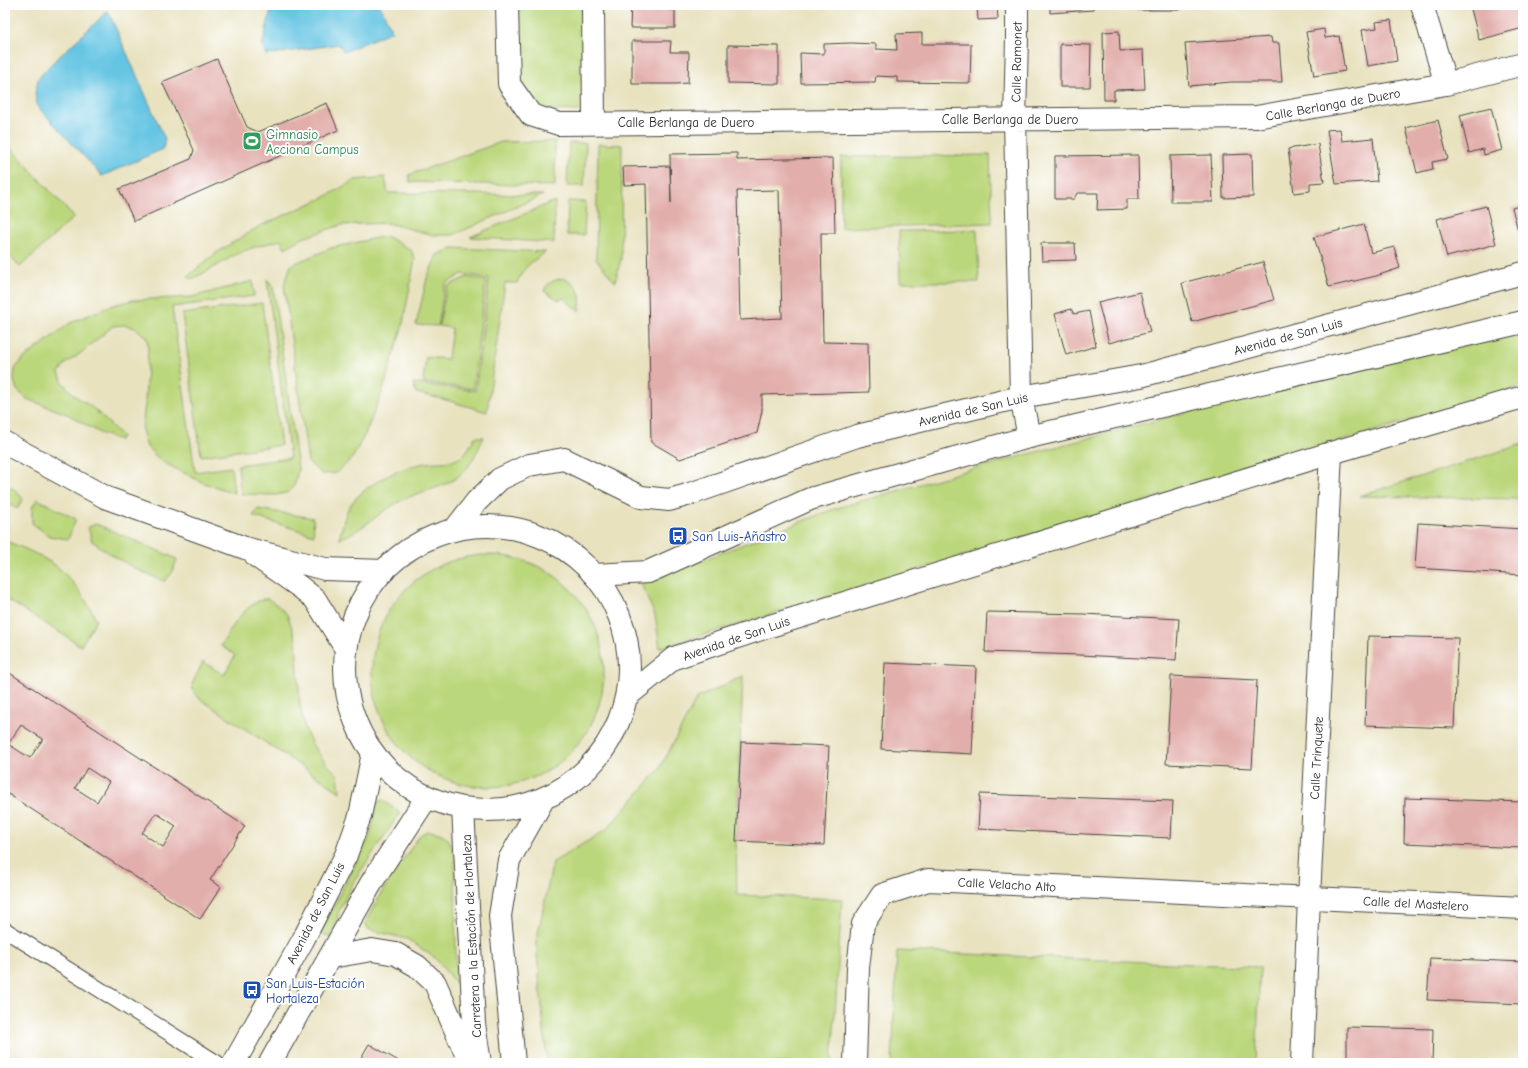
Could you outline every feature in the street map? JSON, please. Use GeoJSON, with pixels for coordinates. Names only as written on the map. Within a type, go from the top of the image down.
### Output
{"type":"FeatureCollection","features":[{"type":"Feature","properties":{"kind":"street","name":"Calle Berlanga de Duero"},"geometry":{"type":"LineString","coordinates":[[507,5],[509,84],[531,115],[559,124],[594,122],[1256,118],[1446,84],[1523,64]]}},
{"type":"Feature","properties":{"kind":"street"},"geometry":{"type":"LineString","coordinates":[[593,5],[594,122]]}},
{"type":"Feature","properties":{"kind":"street","name":"Calle Ramonet"},"geometry":{"type":"LineString","coordinates":[[1017,5],[1015,119],[1021,397],[1029,437]]}},
{"type":"Feature","properties":{"kind":"street"},"geometry":{"type":"LineString","coordinates":[[1422,5],[1446,84]]}},
{"type":"Feature","properties":{"kind":"street","name":"Avenida de San Luis"},"geometry":{"type":"LineString","coordinates":[[455,529],[476,502],[500,479],[529,465],[564,459],[641,497],[669,500],[857,436],[1021,397],[1141,376],[1523,273]]}},
{"type":"Feature","properties":{"kind":"street"},"geometry":{"type":"LineString","coordinates":[[596,575],[648,572],[810,499],[1029,437],[1523,322]]}},
{"type":"Feature","properties":{"kind":"street","name":"Avenida de San Luis"},"geometry":{"type":"LineString","coordinates":[[626,697],[674,658],[770,626],[1331,453],[1523,397]]}},
{"type":"Feature","properties":{"kind":"street"},"geometry":{"type":"LineString","coordinates":[[5,443],[107,498],[245,548],[325,569],[384,571]]}},
{"type":"Feature","properties":{"kind":"street","name":"Calle Trinquete"},"geometry":{"type":"LineString","coordinates":[[1302,1063],[1331,453]]}},
{"type":"Feature","properties":{"kind":"street"},"geometry":{"type":"LineString","coordinates":[[470,526],[517,528],[534,533],[556,543],[577,557],[596,575],[613,601],[626,638],[630,662],[626,697],[618,723],[603,750],[583,772],[566,786],[544,798],[500,810],[463,808],[427,797],[408,787],[390,772],[373,753],[357,726],[348,696],[346,649],[355,615],[367,592],[384,571],[402,554],[421,542],[455,529],[470,526]]}},
{"type":"Feature","properties":{"kind":"street"},"geometry":{"type":"LineString","coordinates":[[245,548],[300,587],[315,600],[346,649]]}},
{"type":"Feature","properties":{"kind":"street","name":"Avenida de San Luis"},"geometry":{"type":"LineString","coordinates":[[234,1063],[303,940],[346,855],[360,816],[373,753]]}},
{"type":"Feature","properties":{"kind":"street"},"geometry":{"type":"LineString","coordinates":[[270,1063],[373,880],[427,797]]}},
{"type":"Feature","properties":{"kind":"street"},"geometry":{"type":"LineString","coordinates":[[514,1063],[500,916],[509,860],[544,798]]}},
{"type":"Feature","properties":{"kind":"street","name":"Carretera a la Estación de Hortaleza"},"geometry":{"type":"LineString","coordinates":[[463,808],[474,1024],[480,1063]]}},
{"type":"Feature","properties":{"kind":"street","name":"Calle Velacho Alto"},"geometry":{"type":"LineString","coordinates":[[855,1063],[858,968],[863,924],[882,895],[928,880],[1309,898]]}},
{"type":"Feature","properties":{"kind":"street","name":"Calle del Mastelero"},"geometry":{"type":"LineString","coordinates":[[1309,898],[1523,908]]}},
{"type":"Feature","properties":{"kind":"street","name":"Carretera a la Estación de Hortaleza"},"geometry":{"type":"LineString","coordinates":[[331,957],[372,950],[396,954],[418,966],[435,983],[470,1063]]}},
{"type":"Feature","properties":{"kind":"lane"},"geometry":{"type":"LineString","coordinates":[[5,930],[217,1063]]}},
{"type":"Feature","properties":{"kind":"green space"},"geometry":{"type":"Polygon","coordinates":[[[519,5],[582,5],[584,111],[536,110],[518,83],[519,5]]]}},
{"type":"Feature","properties":{"kind":"green space"},"geometry":{"type":"Polygon","coordinates":[[[555,141],[555,186],[410,182],[409,175],[501,142],[555,141]]]}},
{"type":"Feature","properties":{"kind":"green space"},"geometry":{"type":"Polygon","coordinates":[[[5,142],[74,217],[20,267],[5,251],[5,142]]]}},
{"type":"Feature","properties":{"kind":"green space"},"geometry":{"type":"Polygon","coordinates":[[[569,143],[586,143],[584,186],[567,186],[569,143]]]}},
{"type":"Feature","properties":{"kind":"green space"},"geometry":{"type":"Polygon","coordinates":[[[598,144],[622,145],[621,259],[615,282],[596,259],[598,144]]]}},
{"type":"Feature","properties":{"kind":"green space"},"geometry":{"type":"Polygon","coordinates":[[[990,155],[992,223],[841,228],[841,157],[990,155]]]}},
{"type":"Feature","properties":{"kind":"green space"},"geometry":{"type":"Polygon","coordinates":[[[385,177],[388,193],[543,195],[453,235],[433,235],[387,223],[341,225],[303,238],[285,248],[281,240],[251,248],[233,256],[197,277],[191,279],[188,276],[216,253],[258,227],[325,197],[355,180],[385,177]]]}},
{"type":"Feature","properties":{"kind":"green space"},"geometry":{"type":"Polygon","coordinates":[[[555,201],[554,243],[470,237],[555,201]]]}},
{"type":"Feature","properties":{"kind":"green space"},"geometry":{"type":"Polygon","coordinates":[[[568,201],[586,202],[584,235],[567,235],[568,201]]]}},
{"type":"Feature","properties":{"kind":"green space"},"geometry":{"type":"Polygon","coordinates":[[[977,230],[979,282],[900,282],[899,231],[977,230]]]}},
{"type":"Feature","properties":{"kind":"green space"},"geometry":{"type":"Polygon","coordinates":[[[386,236],[411,250],[415,259],[403,324],[383,390],[366,432],[353,457],[337,473],[322,474],[308,462],[284,285],[291,265],[331,248],[386,236]]]}},
{"type":"Feature","properties":{"kind":"green space"},"geometry":{"type":"Polygon","coordinates":[[[452,248],[546,252],[528,265],[522,272],[517,283],[505,283],[487,412],[416,393],[413,383],[475,391],[489,278],[462,274],[445,284],[438,326],[416,325],[427,278],[437,255],[452,248]]]}},
{"type":"Feature","properties":{"kind":"green space"},"geometry":{"type":"Polygon","coordinates":[[[467,277],[486,280],[473,389],[423,382],[426,357],[448,359],[452,328],[439,326],[447,286],[467,277]]]}},
{"type":"Feature","properties":{"kind":"green space"},"geometry":{"type":"Polygon","coordinates":[[[563,278],[576,287],[580,295],[579,311],[563,298],[559,300],[544,291],[549,283],[563,278]]]}},
{"type":"Feature","properties":{"kind":"green space"},"geometry":{"type":"Polygon","coordinates":[[[267,279],[273,286],[298,469],[295,484],[289,492],[276,495],[241,494],[238,465],[290,458],[267,279]]]}},
{"type":"Feature","properties":{"kind":"green space"},"geometry":{"type":"Polygon","coordinates":[[[253,281],[254,296],[172,307],[195,472],[231,467],[234,493],[204,483],[161,461],[147,447],[142,430],[148,347],[147,338],[137,329],[126,325],[113,326],[81,353],[65,364],[59,373],[63,383],[74,395],[93,408],[122,436],[120,440],[100,433],[67,414],[27,399],[17,390],[14,380],[15,369],[23,359],[70,323],[110,306],[133,300],[192,297],[253,281]]]}},
{"type":"Feature","properties":{"kind":"green space"},"geometry":{"type":"Polygon","coordinates":[[[262,303],[281,445],[201,456],[182,314],[262,303]]]}},
{"type":"Feature","properties":{"kind":"green space"},"geometry":{"type":"Polygon","coordinates":[[[1523,330],[1523,386],[660,648],[655,615],[641,584],[834,509],[965,471],[1346,370],[1523,330]]]}},
{"type":"Feature","properties":{"kind":"green space"},"geometry":{"type":"Polygon","coordinates":[[[475,437],[484,437],[471,462],[460,475],[448,483],[398,502],[357,530],[339,539],[349,507],[366,489],[394,473],[415,465],[453,461],[465,453],[475,437]]]}},
{"type":"Feature","properties":{"kind":"green space"},"geometry":{"type":"Polygon","coordinates":[[[1523,444],[1523,499],[1359,496],[1523,444]]]}},
{"type":"Feature","properties":{"kind":"green space"},"geometry":{"type":"Polygon","coordinates":[[[5,485],[14,489],[23,499],[18,508],[5,504],[5,485]]]}},
{"type":"Feature","properties":{"kind":"green space"},"geometry":{"type":"Polygon","coordinates":[[[37,499],[76,519],[68,539],[49,536],[32,523],[32,508],[37,499]]]}},
{"type":"Feature","properties":{"kind":"green space"},"geometry":{"type":"Polygon","coordinates":[[[258,509],[313,518],[314,535],[253,516],[258,509]]]}},
{"type":"Feature","properties":{"kind":"green space"},"geometry":{"type":"Polygon","coordinates":[[[96,524],[177,559],[172,573],[165,581],[136,569],[109,553],[92,541],[88,527],[96,524]]]}},
{"type":"Feature","properties":{"kind":"green space"},"geometry":{"type":"Polygon","coordinates":[[[5,541],[30,551],[53,564],[78,589],[89,605],[96,620],[81,646],[5,598],[5,541]]]}},
{"type":"Feature","properties":{"kind":"green space"},"geometry":{"type":"Polygon","coordinates":[[[488,555],[522,560],[532,564],[552,575],[570,589],[584,607],[595,627],[599,637],[604,671],[599,705],[595,715],[584,735],[570,753],[552,767],[532,778],[522,782],[488,787],[454,782],[444,778],[424,767],[406,753],[392,735],[381,715],[377,705],[372,671],[377,637],[381,627],[392,607],[406,589],[424,575],[444,564],[454,560],[488,555]]]}},
{"type":"Feature","properties":{"kind":"green space"},"geometry":{"type":"Polygon","coordinates":[[[267,598],[287,614],[296,640],[300,705],[305,729],[313,746],[326,763],[338,775],[340,792],[203,701],[194,693],[192,684],[203,662],[224,675],[235,655],[221,646],[234,624],[245,611],[252,605],[267,598]]]}},
{"type":"Feature","properties":{"kind":"green space"},"geometry":{"type":"Polygon","coordinates":[[[743,676],[736,841],[737,895],[842,899],[832,1063],[547,1063],[536,943],[553,862],[606,830],[659,770],[697,698],[743,676]]]}},
{"type":"Feature","properties":{"kind":"green space"},"geometry":{"type":"Polygon","coordinates":[[[382,800],[400,813],[354,881],[339,911],[331,938],[320,933],[370,836],[375,814],[375,804],[382,800]]]}},
{"type":"Feature","properties":{"kind":"green space"},"geometry":{"type":"Polygon","coordinates":[[[427,831],[440,833],[447,838],[452,846],[455,859],[456,984],[435,958],[407,939],[367,929],[366,921],[384,888],[420,835],[427,831]]]}},
{"type":"Feature","properties":{"kind":"green space"},"geometry":{"type":"Polygon","coordinates":[[[897,951],[1260,967],[1256,1063],[892,1063],[897,951]]]}},
{"type":"Feature","properties":{"kind":"water"},"geometry":{"type":"Polygon","coordinates":[[[272,5],[287,5],[298,11],[304,5],[380,5],[392,31],[344,52],[339,44],[267,55],[262,47],[272,5]]]}},
{"type":"Feature","properties":{"kind":"water"},"geometry":{"type":"Polygon","coordinates":[[[108,11],[165,139],[163,149],[102,176],[38,107],[35,94],[38,79],[49,66],[108,11]]]}},
{"type":"Feature","properties":{"kind":"building"},"geometry":{"type":"Polygon","coordinates":[[[631,5],[669,5],[669,10],[675,10],[675,28],[630,28],[631,5]]]}},
{"type":"Feature","properties":{"kind":"building"},"geometry":{"type":"Polygon","coordinates":[[[977,5],[997,5],[998,19],[978,20],[977,5]]]}},
{"type":"Feature","properties":{"kind":"building"},"geometry":{"type":"Polygon","coordinates":[[[1050,5],[1093,5],[1093,10],[1050,13],[1050,5]]]}},
{"type":"Feature","properties":{"kind":"building"},"geometry":{"type":"Polygon","coordinates":[[[1137,5],[1180,5],[1180,10],[1137,10],[1137,5]]]}},
{"type":"Feature","properties":{"kind":"building"},"geometry":{"type":"Polygon","coordinates":[[[1470,5],[1523,5],[1523,28],[1479,40],[1470,5]]]}},
{"type":"Feature","properties":{"kind":"building"},"geometry":{"type":"Polygon","coordinates":[[[1391,20],[1397,61],[1368,66],[1362,30],[1377,28],[1376,22],[1391,20]]]}},
{"type":"Feature","properties":{"kind":"building"},"geometry":{"type":"Polygon","coordinates":[[[1324,29],[1325,38],[1339,36],[1345,71],[1314,76],[1306,32],[1324,29]]]}},
{"type":"Feature","properties":{"kind":"building"},"geometry":{"type":"Polygon","coordinates":[[[1119,31],[1120,51],[1143,50],[1145,89],[1114,90],[1114,100],[1104,100],[1103,32],[1119,31]]]}},
{"type":"Feature","properties":{"kind":"building"},"geometry":{"type":"Polygon","coordinates":[[[922,33],[922,44],[971,44],[970,83],[897,82],[897,77],[876,76],[875,82],[801,83],[800,53],[824,54],[824,44],[851,43],[876,44],[876,49],[897,50],[896,34],[922,33]]]}},
{"type":"Feature","properties":{"kind":"building"},"geometry":{"type":"Polygon","coordinates":[[[1271,37],[1272,43],[1279,43],[1282,82],[1231,82],[1189,86],[1185,43],[1271,37]]]}},
{"type":"Feature","properties":{"kind":"building"},"geometry":{"type":"Polygon","coordinates":[[[632,41],[671,41],[670,52],[689,52],[688,83],[632,84],[632,41]]]}},
{"type":"Feature","properties":{"kind":"building"},"geometry":{"type":"Polygon","coordinates":[[[1060,44],[1091,45],[1090,87],[1060,87],[1060,44]]]}},
{"type":"Feature","properties":{"kind":"building"},"geometry":{"type":"Polygon","coordinates":[[[728,45],[779,46],[779,84],[728,83],[728,45]]]}},
{"type":"Feature","properties":{"kind":"building","name":"Gimnasio Acciona Campus"},"geometry":{"type":"Polygon","coordinates":[[[217,59],[247,127],[258,132],[327,103],[338,130],[134,221],[119,189],[191,159],[194,150],[162,82],[217,59]]]}},
{"type":"Feature","properties":{"kind":"building"},"geometry":{"type":"Polygon","coordinates":[[[1491,107],[1502,150],[1484,155],[1483,149],[1469,153],[1460,115],[1491,107]]]}},
{"type":"Feature","properties":{"kind":"building"},"geometry":{"type":"Polygon","coordinates":[[[1438,120],[1448,159],[1432,162],[1433,169],[1417,173],[1406,128],[1438,120]]]}},
{"type":"Feature","properties":{"kind":"building"},"geometry":{"type":"Polygon","coordinates":[[[1340,129],[1342,141],[1373,138],[1377,181],[1336,184],[1327,130],[1340,129]]]}},
{"type":"Feature","properties":{"kind":"building"},"geometry":{"type":"Polygon","coordinates":[[[1318,144],[1324,182],[1310,183],[1310,191],[1294,193],[1288,149],[1318,144]]]}},
{"type":"Feature","properties":{"kind":"building"},"geometry":{"type":"Polygon","coordinates":[[[737,153],[737,160],[833,158],[835,233],[821,233],[823,342],[868,343],[869,392],[762,395],[762,411],[757,433],[680,459],[651,442],[646,184],[624,185],[623,167],[670,166],[671,204],[670,154],[737,153]],[[779,190],[737,191],[740,320],[782,318],[779,190]]]}},
{"type":"Feature","properties":{"kind":"building"},"geometry":{"type":"Polygon","coordinates":[[[1252,154],[1253,197],[1223,198],[1222,155],[1252,154]]]}},
{"type":"Feature","properties":{"kind":"building"},"geometry":{"type":"Polygon","coordinates":[[[1138,155],[1139,199],[1127,199],[1127,209],[1097,210],[1098,193],[1077,193],[1074,199],[1055,199],[1055,156],[1138,155]]]}},
{"type":"Feature","properties":{"kind":"building"},"geometry":{"type":"Polygon","coordinates":[[[1211,155],[1213,202],[1171,202],[1170,156],[1211,155]]]}},
{"type":"Feature","properties":{"kind":"building"},"geometry":{"type":"Polygon","coordinates":[[[1523,205],[1523,248],[1512,208],[1523,205]]]}},
{"type":"Feature","properties":{"kind":"building"},"geometry":{"type":"Polygon","coordinates":[[[1486,206],[1496,244],[1447,257],[1437,219],[1486,206]]]}},
{"type":"Feature","properties":{"kind":"building"},"geometry":{"type":"Polygon","coordinates":[[[1364,224],[1371,253],[1394,247],[1400,268],[1376,276],[1329,287],[1314,237],[1364,224]]]}},
{"type":"Feature","properties":{"kind":"building"},"geometry":{"type":"Polygon","coordinates":[[[1041,243],[1075,243],[1076,260],[1042,261],[1041,243]]]}},
{"type":"Feature","properties":{"kind":"building"},"geometry":{"type":"Polygon","coordinates":[[[1263,262],[1274,300],[1192,322],[1182,283],[1263,262]]]}},
{"type":"Feature","properties":{"kind":"building"},"geometry":{"type":"Polygon","coordinates":[[[1140,292],[1150,332],[1109,343],[1098,302],[1140,292]]]}},
{"type":"Feature","properties":{"kind":"building"},"geometry":{"type":"Polygon","coordinates":[[[1071,309],[1074,314],[1089,311],[1096,346],[1066,355],[1055,314],[1071,309]]]}},
{"type":"Feature","properties":{"kind":"building"},"geometry":{"type":"Polygon","coordinates":[[[1418,523],[1523,529],[1523,575],[1415,568],[1418,523]]]}},
{"type":"Feature","properties":{"kind":"building"},"geometry":{"type":"Polygon","coordinates":[[[987,612],[1083,614],[1179,619],[1176,660],[985,652],[987,612]]]}},
{"type":"Feature","properties":{"kind":"building"},"geometry":{"type":"Polygon","coordinates":[[[1368,636],[1458,638],[1454,728],[1365,725],[1368,636]]]}},
{"type":"Feature","properties":{"kind":"building"},"geometry":{"type":"Polygon","coordinates":[[[885,663],[976,667],[972,754],[881,749],[885,663]]]}},
{"type":"Feature","properties":{"kind":"building"},"geometry":{"type":"Polygon","coordinates":[[[5,670],[245,826],[210,880],[221,887],[200,919],[5,792],[5,670]],[[21,725],[8,744],[30,758],[43,739],[21,725]],[[87,768],[75,788],[97,802],[109,782],[87,768]],[[156,813],[142,833],[163,847],[176,826],[156,813]]]}},
{"type":"Feature","properties":{"kind":"building"},"geometry":{"type":"Polygon","coordinates":[[[1171,676],[1257,680],[1252,768],[1166,764],[1171,676]]]}},
{"type":"Feature","properties":{"kind":"building"},"geometry":{"type":"Polygon","coordinates":[[[741,742],[829,746],[824,845],[736,841],[741,742]]]}},
{"type":"Feature","properties":{"kind":"building"},"geometry":{"type":"Polygon","coordinates":[[[980,794],[1173,801],[1171,838],[978,829],[980,794]]]}},
{"type":"Feature","properties":{"kind":"building"},"geometry":{"type":"Polygon","coordinates":[[[1405,798],[1523,802],[1523,848],[1404,843],[1405,798]]]}},
{"type":"Feature","properties":{"kind":"building"},"geometry":{"type":"Polygon","coordinates":[[[1430,958],[1523,962],[1523,1004],[1427,1000],[1430,958]]]}},
{"type":"Feature","properties":{"kind":"building"},"geometry":{"type":"Polygon","coordinates":[[[1347,1027],[1433,1029],[1432,1063],[1347,1063],[1347,1027]]]}},
{"type":"Feature","properties":{"kind":"building"},"geometry":{"type":"Polygon","coordinates":[[[369,1044],[402,1063],[358,1063],[369,1044]]]}},
{"type":"Feature","properties":{"kind":"place","name":"Gimnasio Acciona Campus"},"geometry":{"type":"Point","coordinates":[252,141]}},
{"type":"Feature","properties":{"kind":"place","name":"San Luis-Añastro"},"geometry":{"type":"Point","coordinates":[678,536]}},
{"type":"Feature","properties":{"kind":"place","name":"San Luis-Estación Hortaleza"},"geometry":{"type":"Point","coordinates":[252,990]}}]}
